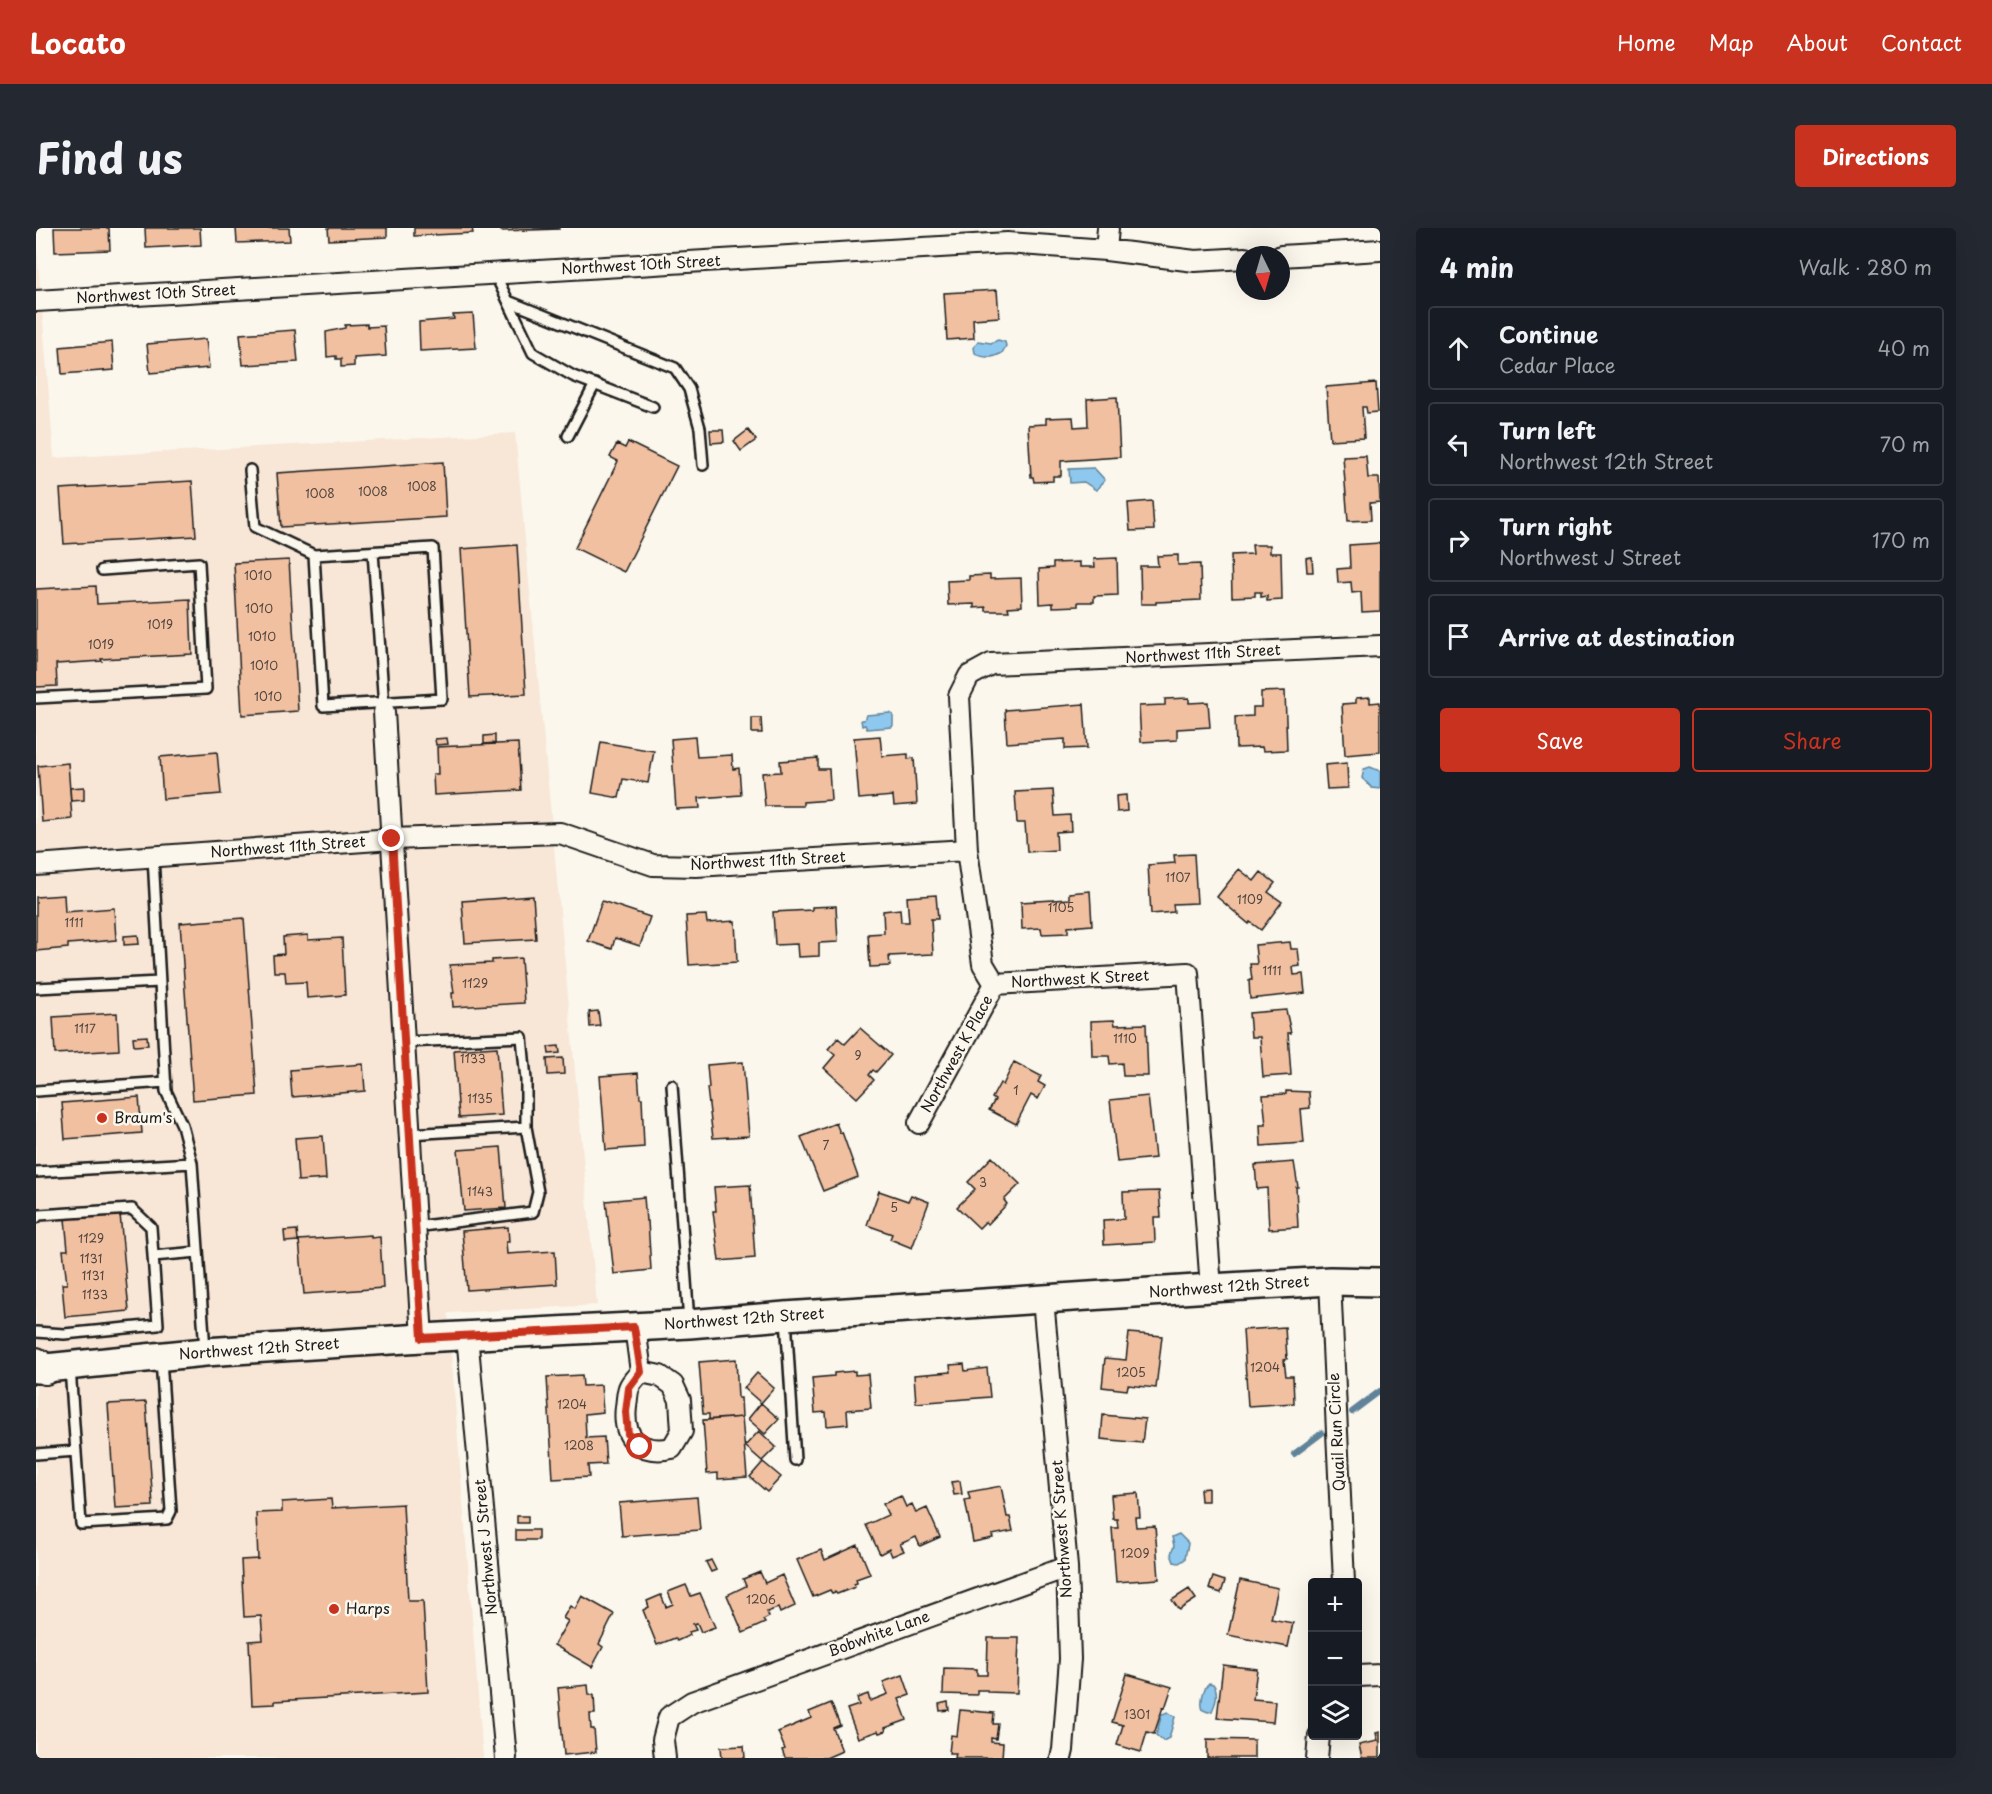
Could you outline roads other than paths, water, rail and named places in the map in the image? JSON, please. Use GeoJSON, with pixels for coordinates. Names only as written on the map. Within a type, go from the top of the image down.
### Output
{"type":"FeatureCollection","features":[{"type":"Feature","properties":{"kind":"street"},"geometry":{"type":"LineString","coordinates":[[1106,250],[1108,228]]}},
{"type":"Feature","properties":{"kind":"street","name":"Northwest 10th Street"},"geometry":{"type":"LineString","coordinates":[[36,301],[1007,243],[1106,250],[1195,261],[1236,259]]}},
{"type":"Feature","properties":{"kind":"street"},"geometry":{"type":"LineString","coordinates":[[1290,255],[1380,250]]}},
{"type":"Feature","properties":{"kind":"street","name":"Northwest 11th Street"},"geometry":{"type":"LineString","coordinates":[[991,664],[1380,646]]}},
{"type":"Feature","properties":{"kind":"street","name":"Northwest K Street"},"geometry":{"type":"LineString","coordinates":[[991,664],[969,676],[959,696],[967,850],[983,963],[995,984],[1188,973],[1211,1288]]}},
{"type":"Feature","properties":{"kind":"street"},"geometry":{"type":"LineString","coordinates":[[384,707],[422,1338]]}},
{"type":"Feature","properties":{"kind":"street","name":"Northwest 11th Street"},"geometry":{"type":"LineString","coordinates":[[36,865],[392,839],[560,833],[653,865],[696,866],[967,850]]}},
{"type":"Feature","properties":{"kind":"street","name":"Northwest K Place"},"geometry":{"type":"LineString","coordinates":[[919,1123],[995,984]]}},
{"type":"Feature","properties":{"kind":"street","name":"Northwest 12th Street"},"geometry":{"type":"LineString","coordinates":[[47,1367],[205,1352],[467,1335],[689,1324],[1330,1281],[1380,1282]]}},
{"type":"Feature","properties":{"kind":"street","name":"Quail Run Circle"},"geometry":{"type":"LineString","coordinates":[[1330,1281],[1344,1578]]}},
{"type":"Feature","properties":{"kind":"street","name":"Northwest K Street"},"geometry":{"type":"LineString","coordinates":[[1043,1299],[1067,1567],[1070,1659],[1063,1750],[1060,1758]]}},
{"type":"Feature","properties":{"kind":"street"},"geometry":{"type":"LineString","coordinates":[[634,1327],[641,1372]]}},
{"type":"Feature","properties":{"kind":"street","name":"Northwest J Street"},"geometry":{"type":"LineString","coordinates":[[467,1335],[506,1758]]}},
{"type":"Feature","properties":{"kind":"street","name":"Bobwhite Lane"},"geometry":{"type":"LineString","coordinates":[[665,1758],[663,1740],[669,1717],[692,1702],[1067,1567]]}},
{"type":"Feature","properties":{"kind":"street"},"geometry":{"type":"LineString","coordinates":[[1362,1676],[1380,1675]]}},
{"type":"Feature","properties":{"kind":"street"},"geometry":{"type":"LineString","coordinates":[[1317,1758],[1319,1740]]}},
{"type":"Feature","properties":{"kind":"lane"},"geometry":{"type":"LineString","coordinates":[[495,274],[533,353],[573,376],[653,407]]}},
{"type":"Feature","properties":{"kind":"lane"},"geometry":{"type":"LineString","coordinates":[[508,301],[675,369],[689,389],[700,428],[703,465]]}},
{"type":"Feature","properties":{"kind":"lane"},"geometry":{"type":"LineString","coordinates":[[568,436],[595,384]]}},
{"type":"Feature","properties":{"kind":"lane"},"geometry":{"type":"LineString","coordinates":[[250,470],[255,527],[314,555],[433,548],[442,699],[384,707],[323,706],[314,555]]}},
{"type":"Feature","properties":{"kind":"lane"},"geometry":{"type":"LineString","coordinates":[[373,552],[384,707]]}},
{"type":"Feature","properties":{"kind":"lane"},"geometry":{"type":"LineString","coordinates":[[36,698],[206,689],[199,563],[102,570]]}},
{"type":"Feature","properties":{"kind":"lane"},"geometry":{"type":"LineString","coordinates":[[153,856],[166,1091],[182,1125],[192,1163],[205,1352]]}},
{"type":"Feature","properties":{"kind":"lane"},"geometry":{"type":"LineString","coordinates":[[36,988],[160,982]]}},
{"type":"Feature","properties":{"kind":"lane"},"geometry":{"type":"LineString","coordinates":[[404,1042],[522,1037],[526,1080],[526,1127],[538,1192],[533,1212],[415,1227]]}},
{"type":"Feature","properties":{"kind":"lane"},"geometry":{"type":"LineString","coordinates":[[36,1090],[166,1082]]}},
{"type":"Feature","properties":{"kind":"lane"},"geometry":{"type":"LineString","coordinates":[[672,1085],[689,1324]]}},
{"type":"Feature","properties":{"kind":"lane"},"geometry":{"type":"LineString","coordinates":[[410,1134],[526,1127]]}},
{"type":"Feature","properties":{"kind":"lane"},"geometry":{"type":"LineString","coordinates":[[36,1172],[192,1163]]}},
{"type":"Feature","properties":{"kind":"lane"},"geometry":{"type":"LineString","coordinates":[[36,1218],[39,1215],[132,1209],[151,1227],[158,1325],[64,1334],[36,1332]]}},
{"type":"Feature","properties":{"kind":"lane"},"geometry":{"type":"LineString","coordinates":[[153,1256],[198,1252]]}},
{"type":"Feature","properties":{"kind":"lane"},"geometry":{"type":"LineString","coordinates":[[786,1316],[795,1460]]}},
{"type":"Feature","properties":{"kind":"lane"},"geometry":{"type":"LineString","coordinates":[[47,1367],[76,1451],[81,1524],[167,1519],[171,1511],[160,1357]]}},
{"type":"Feature","properties":{"kind":"lane"},"geometry":{"type":"LineString","coordinates":[[36,1454],[76,1451]]}},
{"type":"Feature","properties":{"kind":"water"},"geometry":{"type":"Polygon","coordinates":[[[998,340],[1005,342],[1006,346],[1002,353],[988,357],[975,353],[974,347],[978,341],[991,343],[998,340]]]}},
{"type":"Feature","properties":{"kind":"water"},"geometry":{"type":"Polygon","coordinates":[[[1094,468],[1105,480],[1096,490],[1084,482],[1070,483],[1069,469],[1094,468]]]}},
{"type":"Feature","properties":{"kind":"water"},"geometry":{"type":"Polygon","coordinates":[[[890,713],[893,715],[892,727],[867,729],[865,725],[862,726],[861,720],[864,720],[866,715],[890,713]]]}},
{"type":"Feature","properties":{"kind":"water"},"geometry":{"type":"Polygon","coordinates":[[[1370,767],[1380,771],[1380,789],[1372,788],[1362,778],[1364,769],[1370,767]]]}},
{"type":"Feature","properties":{"kind":"water"},"geometry":{"type":"Polygon","coordinates":[[[1179,1534],[1188,1543],[1185,1559],[1179,1563],[1174,1562],[1171,1554],[1174,1546],[1172,1537],[1179,1534]]]}},
{"type":"Feature","properties":{"kind":"water"},"geometry":{"type":"Polygon","coordinates":[[[1209,1683],[1215,1687],[1216,1701],[1212,1711],[1208,1712],[1203,1710],[1202,1704],[1204,1692],[1209,1683]]]}},
{"type":"Feature","properties":{"kind":"water"},"geometry":{"type":"Polygon","coordinates":[[[1168,1712],[1175,1717],[1169,1738],[1163,1741],[1156,1735],[1162,1714],[1168,1712]]]}},
{"type":"Feature","properties":{"kind":"waterway"},"geometry":{"type":"LineString","coordinates":[[1352,1412],[1380,1391]]}},
{"type":"Feature","properties":{"kind":"waterway"},"geometry":{"type":"LineString","coordinates":[[1294,1454],[1322,1433]]}},
{"type":"Feature","properties":{"kind":"place","name":"Braum's"},"geometry":{"type":"Point","coordinates":[102,1118]}},
{"type":"Feature","properties":{"kind":"place","name":"Harps"},"geometry":{"type":"Point","coordinates":[334,1609]}}]}
